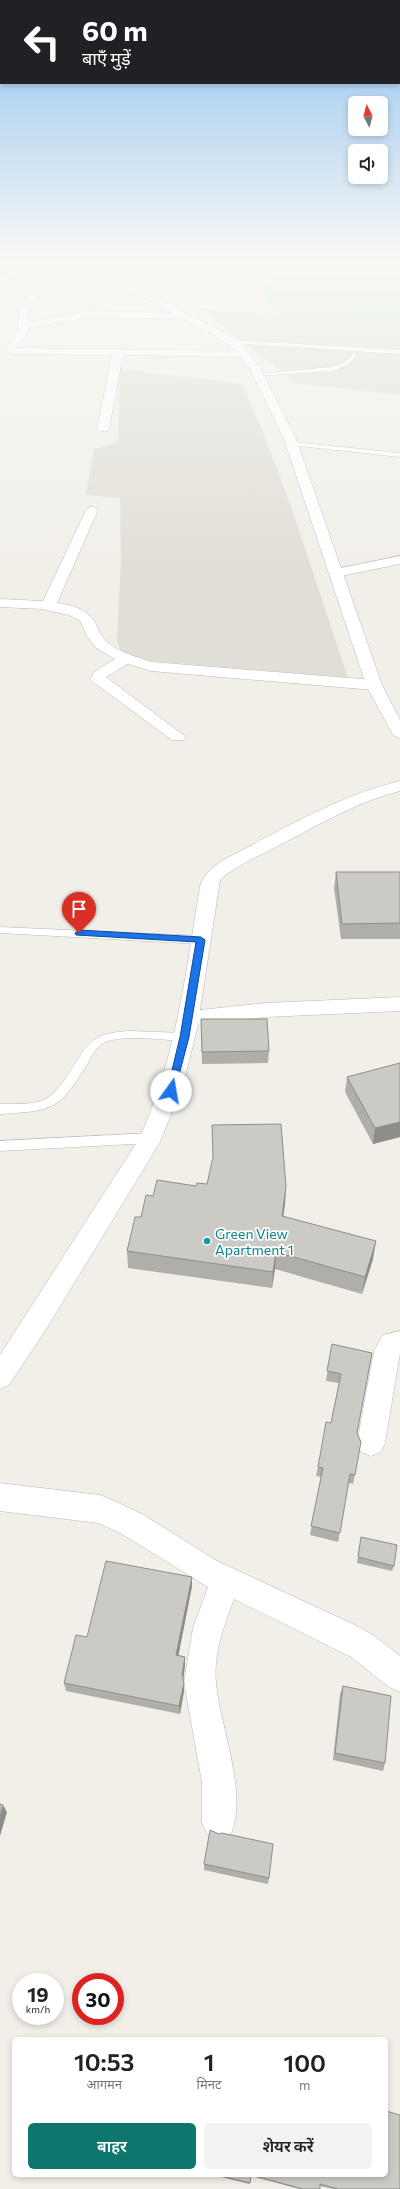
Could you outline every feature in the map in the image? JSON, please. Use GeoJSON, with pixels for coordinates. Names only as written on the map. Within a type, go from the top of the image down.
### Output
{"type":"FeatureCollection","features":[{"type":"Feature","properties":{"kind":"street"},"geometry":{"type":"LineString","coordinates":[[103,429],[116,365]]}},
{"type":"Feature","properties":{"kind":"street"},"geometry":{"type":"LineString","coordinates":[[253,365],[292,444],[316,521],[374,685],[395,717],[400,733]]}},
{"type":"Feature","properties":{"kind":"street"},"geometry":{"type":"LineString","coordinates":[[48,606],[92,510]]}},
{"type":"Feature","properties":{"kind":"street"},"geometry":{"type":"LineString","coordinates":[[336,574],[400,560]]}},
{"type":"Feature","properties":{"kind":"street"},"geometry":{"type":"LineString","coordinates":[[0,603],[48,606],[69,610],[81,615],[87,621],[96,639],[111,652],[126,659],[151,666],[374,685]]}},
{"type":"Feature","properties":{"kind":"street"},"geometry":{"type":"LineString","coordinates":[[126,659],[99,675],[98,679],[178,738]]}},
{"type":"Feature","properties":{"kind":"street"},"geometry":{"type":"LineString","coordinates":[[0,1377],[36,1323],[151,1138],[171,1091],[186,1028],[209,886],[212,878],[220,870],[233,862],[344,805],[375,792],[400,786]]}},
{"type":"Feature","properties":{"kind":"street"},"geometry":{"type":"LineString","coordinates":[[186,1028],[245,1011],[400,1004]]}},
{"type":"Feature","properties":{"kind":"street"},"geometry":{"type":"LineString","coordinates":[[371,1443],[386,1351],[392,1343],[400,1342]]}},
{"type":"Feature","properties":{"kind":"street"},"geometry":{"type":"LineString","coordinates":[[0,1497],[100,1509],[132,1524],[178,1554],[226,1580],[362,1646],[400,1676]]}},
{"type":"Feature","properties":{"kind":"street"},"geometry":{"type":"LineString","coordinates":[[219,1822],[218,1782],[200,1682],[203,1652],[208,1628],[226,1580]]}},
{"type":"Feature","properties":{"kind":"lane"},"geometry":{"type":"LineString","coordinates":[[258,374],[333,369],[343,365]]}},
{"type":"Feature","properties":{"kind":"lane"},"geometry":{"type":"LineString","coordinates":[[292,444],[400,455]]}},
{"type":"Feature","properties":{"kind":"lane"},"geometry":{"type":"LineString","coordinates":[[0,930],[201,940]]}},
{"type":"Feature","properties":{"kind":"lane"},"geometry":{"type":"LineString","coordinates":[[0,1109],[25,1108],[53,1103],[64,1092],[94,1044],[102,1038],[186,1028]]}},
{"type":"Feature","properties":{"kind":"lane"},"geometry":{"type":"LineString","coordinates":[[0,1146],[151,1138]]}},
{"type":"Feature","properties":{"kind":"shaded area"},"geometry":{"type":"Polygon","coordinates":[[[272,365],[400,365],[400,395],[295,383],[272,365]]]}},
{"type":"Feature","properties":{"kind":"shaded area"},"geometry":{"type":"Polygon","coordinates":[[[120,369],[242,384],[265,437],[293,512],[348,678],[142,660],[122,653],[117,642],[121,557],[120,498],[86,495],[94,449],[118,442],[120,369]]]}},
{"type":"Feature","properties":{"kind":"building"},"geometry":{"type":"Polygon","coordinates":[[[336,872],[400,872],[400,923],[342,924],[336,872]]]}},
{"type":"Feature","properties":{"kind":"building"},"geometry":{"type":"Polygon","coordinates":[[[201,1019],[267,1019],[269,1051],[202,1052],[201,1019]]]}},
{"type":"Feature","properties":{"kind":"building"},"geometry":{"type":"Polygon","coordinates":[[[400,1063],[400,1122],[375,1128],[347,1077],[400,1063]]]}},
{"type":"Feature","properties":{"kind":"building"},"geometry":{"type":"Polygon","coordinates":[[[281,1124],[286,1187],[282,1216],[376,1241],[365,1277],[276,1252],[273,1272],[127,1251],[135,1217],[141,1217],[146,1195],[153,1196],[157,1180],[196,1186],[197,1183],[207,1184],[213,1157],[212,1125],[281,1124]]]}},
{"type":"Feature","properties":{"kind":"building"},"geometry":{"type":"Polygon","coordinates":[[[332,1344],[372,1353],[357,1433],[361,1442],[355,1475],[350,1474],[340,1533],[311,1526],[323,1468],[318,1467],[326,1422],[331,1423],[341,1374],[327,1371],[332,1344]]]}},
{"type":"Feature","properties":{"kind":"building"},"geometry":{"type":"Polygon","coordinates":[[[361,1537],[397,1545],[394,1566],[358,1557],[361,1537]]]}},
{"type":"Feature","properties":{"kind":"building"},"geometry":{"type":"Polygon","coordinates":[[[106,1561],[192,1577],[176,1655],[185,1657],[182,1674],[184,1683],[179,1706],[64,1683],[76,1635],[87,1637],[106,1561]]]}},
{"type":"Feature","properties":{"kind":"building"},"geometry":{"type":"Polygon","coordinates":[[[343,1686],[391,1696],[385,1763],[335,1753],[343,1686]]]}},
{"type":"Feature","properties":{"kind":"building"},"geometry":{"type":"Polygon","coordinates":[[[0,1804],[3,1805],[0,1817],[0,1804]]]}},
{"type":"Feature","properties":{"kind":"building"},"geometry":{"type":"Polygon","coordinates":[[[210,1830],[219,1834],[222,1833],[273,1844],[269,1878],[204,1864],[210,1830]]]}},
{"type":"Feature","properties":{"kind":"building"},"geometry":{"type":"Polygon","coordinates":[[[388,2112],[400,2115],[400,2189],[338,2189],[320,2184],[320,2189],[303,2189],[258,2177],[388,2177],[388,2112]]]}},
{"type":"Feature","properties":{"kind":"building"},"geometry":{"type":"Polygon","coordinates":[[[225,2177],[251,2177],[250,2183],[225,2177]]]}},
{"type":"Feature","properties":{"kind":"place","name":"Green View Apartment 1"},"geometry":{"type":"Point","coordinates":[207,1241]}},
{"type":"Feature","properties":{"kind":"route"},"geometry":{"type":"LineString","coordinates":[[79,933],[201,940],[184,1037],[171,1091]]}}]}
